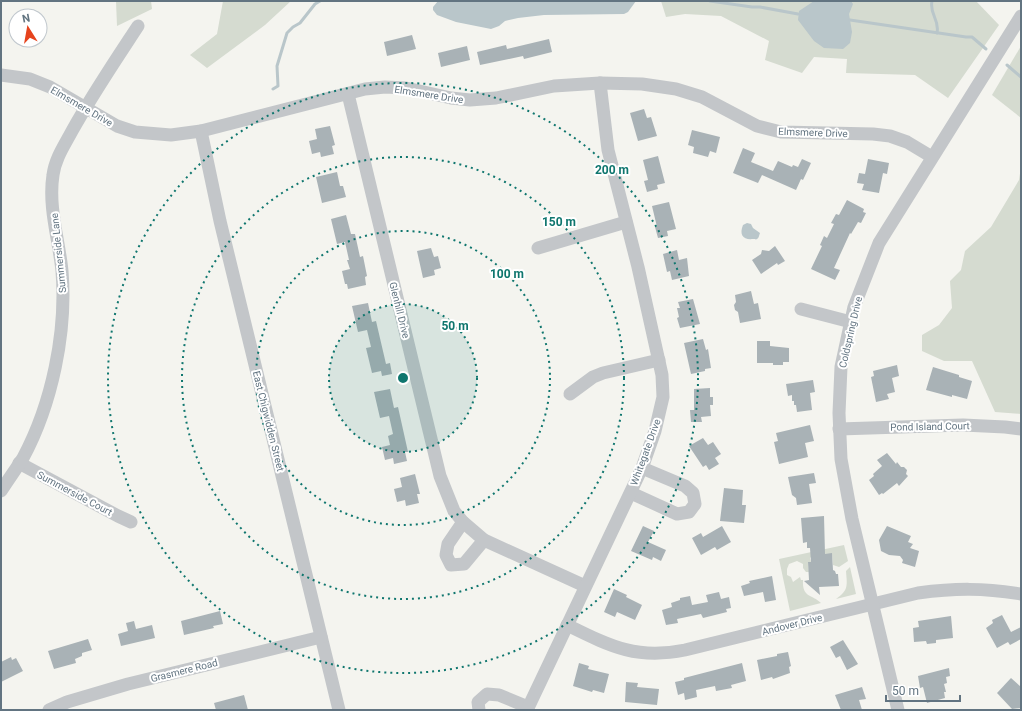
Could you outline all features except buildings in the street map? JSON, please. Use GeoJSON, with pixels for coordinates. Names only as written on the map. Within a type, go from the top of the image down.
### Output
{"type":"FeatureCollection","features":[{"type":"Feature","properties":{"kind":"street","name":"Coldspring Drive"},"geometry":{"type":"LineString","coordinates":[[898,710],[850,511],[841,459],[839,413],[841,367],[854,307],[879,243],[1021,16]]}},
{"type":"Feature","properties":{"kind":"street","name":"Summerside Lane"},"geometry":{"type":"LineString","coordinates":[[1,491],[19,463],[44,409],[60,346],[63,299],[62,270],[53,206],[52,186],[57,158],[85,108],[138,26]]}},
{"type":"Feature","properties":{"kind":"street","name":"Elmsmere Drive"},"geometry":{"type":"LineString","coordinates":[[1,75],[30,79],[50,87],[116,126],[135,132],[171,135],[201,131],[366,89],[385,87],[406,88],[451,98],[483,100],[554,86],[600,83],[642,84],[676,89],[713,102],[757,126],[781,132],[872,134],[890,136],[907,142],[932,157]]}},
{"type":"Feature","properties":{"kind":"street","name":"Whitegate Drive"},"geometry":{"type":"LineString","coordinates":[[528,709],[615,522],[631,493],[642,468],[655,431],[663,397],[662,375],[659,360],[638,267],[608,150],[600,83]]}},
{"type":"Feature","properties":{"kind":"street","name":"Glenhill Drive"},"geometry":{"type":"LineString","coordinates":[[348,94],[440,476],[454,511],[463,522],[484,540],[586,586]]}},
{"type":"Feature","properties":{"kind":"street","name":"East Chigwidden Street"},"geometry":{"type":"LineString","coordinates":[[201,131],[220,221],[339,710]]}},
{"type":"Feature","properties":{"kind":"street"},"geometry":{"type":"LineString","coordinates":[[538,248],[626,222]]}},
{"type":"Feature","properties":{"kind":"street"},"geometry":{"type":"LineString","coordinates":[[801,309],[851,322]]}},
{"type":"Feature","properties":{"kind":"street"},"geometry":{"type":"LineString","coordinates":[[570,394],[593,377],[603,373],[659,360]]}},
{"type":"Feature","properties":{"kind":"street","name":"Pond Island Court"},"geometry":{"type":"LineString","coordinates":[[839,429],[964,425],[1005,426],[1021,429]]}},
{"type":"Feature","properties":{"kind":"street","name":"Summerside Court"},"geometry":{"type":"LineString","coordinates":[[19,463],[131,522]]}},
{"type":"Feature","properties":{"kind":"street"},"geometry":{"type":"LineString","coordinates":[[631,493],[677,514],[689,512],[695,504],[694,494],[685,486],[642,468]]}},
{"type":"Feature","properties":{"kind":"street"},"geometry":{"type":"LineString","coordinates":[[463,522],[448,544],[446,554],[451,565],[464,564],[484,540]]}},
{"type":"Feature","properties":{"kind":"street","name":"Andover Drive"},"geometry":{"type":"LineString","coordinates":[[567,625],[600,641],[625,650],[658,654],[685,650],[918,593],[948,589],[980,588],[1021,594]]}},
{"type":"Feature","properties":{"kind":"street","name":"Grasmere Road"},"geometry":{"type":"LineString","coordinates":[[49,710],[67,702],[128,684],[321,637]]}},
{"type":"Feature","properties":{"kind":"street"},"geometry":{"type":"LineString","coordinates":[[479,710],[478,702],[487,694],[499,695],[528,709]]}},
{"type":"Feature","properties":{"kind":"shaded area"},"geometry":{"type":"Polygon","coordinates":[[[116,1],[151,1],[152,9],[117,26],[116,1]]]}},
{"type":"Feature","properties":{"kind":"shaded area"},"geometry":{"type":"Polygon","coordinates":[[[223,1],[291,1],[265,25],[207,68],[190,55],[217,34],[223,1]]]}},
{"type":"Feature","properties":{"kind":"shaded area"},"geometry":{"type":"Polygon","coordinates":[[[438,1],[636,1],[628,12],[624,14],[544,15],[505,21],[499,26],[491,29],[456,22],[437,15],[433,10],[433,7],[438,1]]]}},
{"type":"Feature","properties":{"kind":"shaded area"},"geometry":{"type":"Polygon","coordinates":[[[661,1],[976,1],[999,25],[948,98],[915,75],[846,73],[847,59],[814,57],[802,73],[765,60],[769,41],[721,16],[685,14],[666,17],[661,1]]]}},
{"type":"Feature","properties":{"kind":"shaded area"},"geometry":{"type":"Polygon","coordinates":[[[814,1],[851,1],[853,4],[849,14],[852,32],[850,43],[843,49],[824,48],[814,41],[798,20],[799,11],[814,1]]]}},
{"type":"Feature","properties":{"kind":"shaded area"},"geometry":{"type":"Polygon","coordinates":[[[1021,46],[1021,118],[992,95],[1021,46]]]}},
{"type":"Feature","properties":{"kind":"shaded area"},"geometry":{"type":"Polygon","coordinates":[[[1021,167],[1021,414],[995,412],[972,361],[944,361],[922,351],[922,335],[939,325],[952,308],[950,281],[961,270],[965,251],[991,227],[1019,180],[1021,167]]]}},
{"type":"Feature","properties":{"kind":"shaded area"},"geometry":{"type":"Polygon","coordinates":[[[747,223],[751,224],[753,228],[760,233],[757,239],[744,238],[741,232],[743,225],[747,223]]]}},
{"type":"Feature","properties":{"kind":"shaded area"},"geometry":{"type":"Polygon","coordinates":[[[844,545],[848,561],[839,567],[833,565],[832,554],[812,556],[810,558],[811,562],[808,563],[809,572],[806,572],[803,568],[803,564],[797,561],[789,564],[787,575],[791,577],[793,582],[800,577],[801,580],[803,580],[803,586],[806,593],[821,603],[790,611],[779,559],[844,545]]]}},
{"type":"Feature","properties":{"kind":"shaded area"},"geometry":{"type":"Polygon","coordinates":[[[850,567],[856,594],[836,599],[845,590],[847,584],[846,571],[850,567]]]}},
{"type":"Feature","properties":{"kind":"waterway"},"geometry":{"type":"LineString","coordinates":[[273,89],[278,86],[277,66],[287,33],[300,23],[315,4],[320,1]]}},
{"type":"Feature","properties":{"kind":"waterway"},"geometry":{"type":"LineString","coordinates":[[710,1],[760,7],[798,14]]}},
{"type":"Feature","properties":{"kind":"waterway"},"geometry":{"type":"LineString","coordinates":[[932,1],[931,6],[938,28],[937,33]]}},
{"type":"Feature","properties":{"kind":"waterway"},"geometry":{"type":"LineString","coordinates":[[850,20],[972,37],[986,49]]}},
{"type":"Feature","properties":{"kind":"waterway"},"geometry":{"type":"LineString","coordinates":[[1007,65],[1021,77]]}}]}
